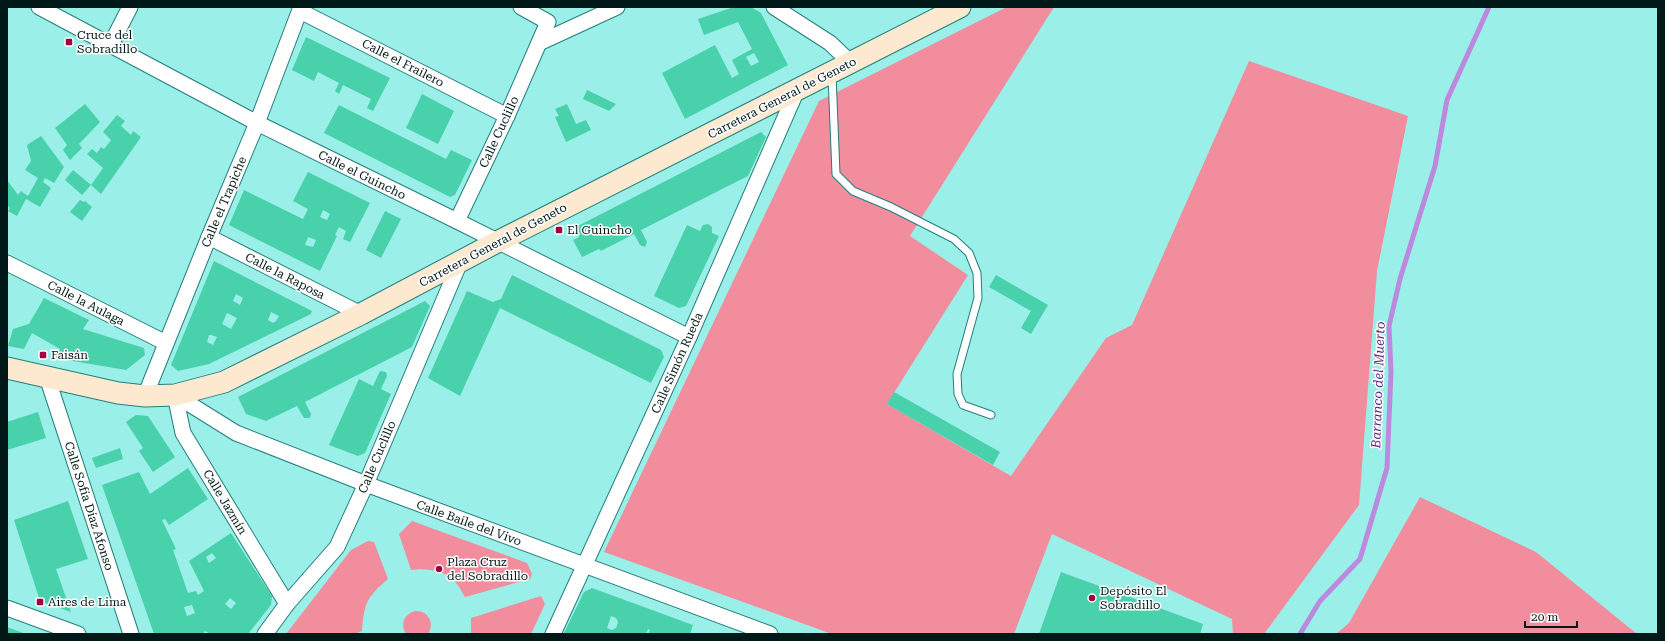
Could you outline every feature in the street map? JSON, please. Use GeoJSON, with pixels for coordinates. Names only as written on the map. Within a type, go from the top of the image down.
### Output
{"type":"FeatureCollection","features":[{"type":"Feature","properties":{"kind":"main road","name":"Carretera General de Geneto"},"geometry":{"type":"LineString","coordinates":[[7,368],[118,393],[145,396],[175,395],[224,382],[361,314],[497,242],[960,7]]}},
{"type":"Feature","properties":{"kind":"street","name":"Calle el Guincho"},"geometry":{"type":"LineString","coordinates":[[39,7],[257,123],[689,337]]}},
{"type":"Feature","properties":{"kind":"street"},"geometry":{"type":"LineString","coordinates":[[110,46],[130,7]]}},
{"type":"Feature","properties":{"kind":"street","name":"Calle Cuclillo"},"geometry":{"type":"LineString","coordinates":[[457,221],[507,116],[548,22],[521,7]]}},
{"type":"Feature","properties":{"kind":"street"},"geometry":{"type":"LineString","coordinates":[[539,43],[617,7]]}},
{"type":"Feature","properties":{"kind":"street"},"geometry":{"type":"LineString","coordinates":[[774,7],[830,43],[851,63]]}},
{"type":"Feature","properties":{"kind":"street","name":"Calle el Frailero"},"geometry":{"type":"LineString","coordinates":[[300,9],[507,116]]}},
{"type":"Feature","properties":{"kind":"street","name":"Calle el Trapiche"},"geometry":{"type":"LineString","coordinates":[[145,396],[257,123],[300,9]]}},
{"type":"Feature","properties":{"kind":"street","name":"Calle Simón Rueda"},"geometry":{"type":"LineString","coordinates":[[553,634],[689,337],[797,90]]}},
{"type":"Feature","properties":{"kind":"street","name":"Calle la Raposa"},"geometry":{"type":"LineString","coordinates":[[209,237],[361,314]]}},
{"type":"Feature","properties":{"kind":"street","name":"Calle Cuclillo"},"geometry":{"type":"LineString","coordinates":[[265,634],[287,604],[337,547],[366,484],[460,262]]}},
{"type":"Feature","properties":{"kind":"street","name":"Calle la Aulaga"},"geometry":{"type":"LineString","coordinates":[[7,263],[166,344]]}},
{"type":"Feature","properties":{"kind":"street","name":"Calle Sofía Díaz Afonso"},"geometry":{"type":"LineString","coordinates":[[47,377],[132,634]]}},
{"type":"Feature","properties":{"kind":"street","name":"Calle Baile del Vivo"},"geometry":{"type":"LineString","coordinates":[[175,395],[236,433],[366,484],[770,634]]}},
{"type":"Feature","properties":{"kind":"street","name":"Calle Jazmín"},"geometry":{"type":"LineString","coordinates":[[175,395],[183,433],[287,604]]}},
{"type":"Feature","properties":{"kind":"street"},"geometry":{"type":"LineString","coordinates":[[7,608],[78,634]]}},
{"type":"Feature","properties":{"kind":"lane"},"geometry":{"type":"LineString","coordinates":[[832,72],[836,174],[853,191],[891,207],[954,239],[969,253],[977,273],[978,298],[956,374],[958,394],[963,405],[990,414]]}},
{"type":"Feature","properties":{"kind":"shaded area"},"geometry":{"type":"Polygon","coordinates":[[[1007,7],[1054,7],[910,236],[968,275],[887,404],[1011,476],[1106,338],[1132,325],[1249,61],[1408,116],[1377,271],[1359,505],[1264,634],[1233,634],[1232,619],[1052,534],[1014,634],[832,634],[604,552],[819,101],[1007,7]]]}},
{"type":"Feature","properties":{"kind":"shaded area"},"geometry":{"type":"Polygon","coordinates":[[[1420,497],[1536,552],[1637,634],[1336,634],[1349,623],[1420,497]]]}},
{"type":"Feature","properties":{"kind":"shaded area"},"geometry":{"type":"Polygon","coordinates":[[[412,521],[527,563],[532,574],[530,579],[465,597],[457,585],[447,575],[423,569],[411,570],[399,534],[412,521]]]}},
{"type":"Feature","properties":{"kind":"shaded area"},"geometry":{"type":"Polygon","coordinates":[[[368,541],[374,542],[388,579],[375,591],[368,601],[364,614],[362,631],[354,634],[286,634],[351,550],[368,541]]]}},
{"type":"Feature","properties":{"kind":"shaded area"},"geometry":{"type":"Polygon","coordinates":[[[541,596],[545,604],[531,634],[471,634],[471,618],[541,596]]]}},
{"type":"Feature","properties":{"kind":"shaded area"},"geometry":{"type":"Polygon","coordinates":[[[415,611],[424,613],[429,618],[431,626],[428,634],[406,634],[403,627],[404,620],[408,614],[415,611]]]}},
{"type":"Feature","properties":{"kind":"building"},"geometry":{"type":"Polygon","coordinates":[[[734,7],[751,7],[761,13],[788,65],[685,119],[662,73],[715,45],[732,78],[739,74],[732,60],[752,49],[738,22],[704,35],[698,19],[734,7]],[[754,53],[746,57],[751,66],[759,62],[754,53]]]}},
{"type":"Feature","properties":{"kind":"building"},"geometry":{"type":"Polygon","coordinates":[[[306,37],[390,78],[373,111],[367,108],[371,99],[343,85],[339,94],[335,91],[339,83],[318,72],[314,81],[292,70],[306,37]]]}},
{"type":"Feature","properties":{"kind":"building"},"geometry":{"type":"Polygon","coordinates":[[[587,90],[616,104],[609,111],[583,99],[587,90]]]}},
{"type":"Feature","properties":{"kind":"building"},"geometry":{"type":"Polygon","coordinates":[[[422,94],[454,111],[438,144],[406,128],[422,94]]]}},
{"type":"Feature","properties":{"kind":"building"},"geometry":{"type":"Polygon","coordinates":[[[85,104],[100,122],[79,144],[82,148],[70,160],[63,150],[67,145],[55,128],[85,104]]]}},
{"type":"Feature","properties":{"kind":"building"},"geometry":{"type":"Polygon","coordinates":[[[567,104],[576,124],[586,120],[591,130],[566,142],[555,117],[559,116],[555,109],[567,104]]]}},
{"type":"Feature","properties":{"kind":"building"},"geometry":{"type":"Polygon","coordinates":[[[339,105],[446,159],[451,150],[472,160],[455,195],[450,197],[324,133],[339,105]]]}},
{"type":"Feature","properties":{"kind":"building"},"geometry":{"type":"Polygon","coordinates":[[[117,115],[125,121],[121,126],[131,135],[133,131],[141,137],[101,194],[91,185],[103,168],[87,154],[92,149],[97,153],[101,147],[104,149],[111,140],[103,132],[117,115]]]}},
{"type":"Feature","properties":{"kind":"building"},"geometry":{"type":"Polygon","coordinates":[[[761,132],[766,137],[748,176],[641,230],[647,242],[645,247],[640,245],[634,234],[601,251],[599,249],[582,257],[573,240],[579,237],[574,228],[761,132]]]}},
{"type":"Feature","properties":{"kind":"building"},"geometry":{"type":"Polygon","coordinates":[[[41,136],[64,167],[54,183],[45,178],[43,182],[51,188],[40,207],[26,199],[17,216],[8,211],[10,208],[7,205],[7,180],[18,195],[21,191],[28,196],[38,178],[25,170],[31,161],[27,145],[41,136]]]}},
{"type":"Feature","properties":{"kind":"building"},"geometry":{"type":"Polygon","coordinates":[[[73,170],[91,185],[82,195],[65,180],[73,170]]]}},
{"type":"Feature","properties":{"kind":"building"},"geometry":{"type":"Polygon","coordinates":[[[308,172],[370,203],[350,242],[343,239],[346,231],[339,227],[335,235],[337,236],[320,271],[229,225],[244,190],[303,219],[308,209],[293,201],[308,172]],[[323,210],[320,217],[327,220],[330,214],[323,210]],[[308,237],[305,245],[313,247],[316,240],[308,237]]]}},
{"type":"Feature","properties":{"kind":"building"},"geometry":{"type":"Polygon","coordinates":[[[80,200],[85,201],[92,207],[82,221],[70,212],[80,200]]]}},
{"type":"Feature","properties":{"kind":"building"},"geometry":{"type":"Polygon","coordinates":[[[385,211],[401,219],[381,258],[366,250],[385,211]]]}},
{"type":"Feature","properties":{"kind":"building"},"geometry":{"type":"Polygon","coordinates":[[[708,224],[712,227],[712,233],[719,236],[686,306],[679,308],[654,296],[687,225],[700,231],[703,225],[708,224]]]}},
{"type":"Feature","properties":{"kind":"building"},"geometry":{"type":"Polygon","coordinates":[[[214,261],[312,311],[311,314],[209,364],[178,371],[171,365],[214,261]],[[236,294],[233,301],[240,305],[243,298],[236,294]],[[271,312],[268,320],[273,323],[279,316],[271,312]],[[227,313],[222,324],[231,329],[237,318],[227,313]],[[209,335],[207,342],[213,345],[217,337],[209,335]]]}},
{"type":"Feature","properties":{"kind":"building"},"geometry":{"type":"Polygon","coordinates":[[[512,275],[661,350],[664,357],[651,383],[500,308],[460,396],[428,378],[467,291],[493,302],[501,299],[512,275]]]}},
{"type":"Feature","properties":{"kind":"building"},"geometry":{"type":"Polygon","coordinates":[[[996,275],[1048,305],[1031,334],[1021,328],[1031,311],[989,287],[996,275]]]}},
{"type":"Feature","properties":{"kind":"building"},"geometry":{"type":"Polygon","coordinates":[[[44,298],[89,320],[83,329],[144,348],[145,355],[126,370],[55,358],[60,349],[32,333],[24,349],[8,346],[13,329],[29,324],[44,298]]]}},
{"type":"Feature","properties":{"kind":"building"},"geometry":{"type":"Polygon","coordinates":[[[425,301],[430,306],[412,347],[305,402],[311,414],[310,418],[304,418],[297,406],[266,421],[246,414],[238,397],[425,301]]]}},
{"type":"Feature","properties":{"kind":"building"},"geometry":{"type":"Polygon","coordinates":[[[380,371],[386,372],[387,376],[381,389],[391,394],[365,453],[358,456],[329,445],[359,379],[373,386],[380,371]]]}},
{"type":"Feature","properties":{"kind":"building"},"geometry":{"type":"Polygon","coordinates":[[[894,392],[1000,452],[993,465],[887,404],[894,392]]]}},
{"type":"Feature","properties":{"kind":"building"},"geometry":{"type":"Polygon","coordinates":[[[38,412],[46,438],[7,450],[7,422],[38,412]]]}},
{"type":"Feature","properties":{"kind":"building"},"geometry":{"type":"Polygon","coordinates":[[[136,415],[148,416],[175,457],[153,472],[139,451],[143,448],[126,422],[136,415]]]}},
{"type":"Feature","properties":{"kind":"building"},"geometry":{"type":"Polygon","coordinates":[[[120,448],[123,459],[96,468],[92,458],[120,448]]]}},
{"type":"Feature","properties":{"kind":"building"},"geometry":{"type":"Polygon","coordinates":[[[188,468],[208,499],[169,525],[165,519],[162,520],[176,549],[173,550],[188,593],[196,591],[198,595],[204,591],[189,561],[231,533],[272,596],[271,605],[248,634],[210,634],[205,631],[203,634],[154,634],[102,485],[139,472],[150,494],[188,468]],[[212,553],[206,557],[209,563],[216,558],[212,553]],[[230,598],[225,604],[231,609],[236,603],[230,598]],[[192,605],[184,607],[187,616],[195,613],[192,605]]]}},
{"type":"Feature","properties":{"kind":"building"},"geometry":{"type":"Polygon","coordinates":[[[68,501],[88,559],[56,569],[71,612],[40,601],[14,520],[68,501]]]}},
{"type":"Feature","properties":{"kind":"building","name":"Depósito El Sobradillo"},"geometry":{"type":"Polygon","coordinates":[[[1061,572],[1203,624],[1200,634],[1039,634],[1061,572]]]}},
{"type":"Feature","properties":{"kind":"building"},"geometry":{"type":"Polygon","coordinates":[[[592,588],[693,625],[690,634],[648,634],[650,630],[648,629],[646,634],[564,633],[584,592],[592,588]],[[611,616],[607,628],[612,630],[616,628],[618,622],[616,618],[611,616]]]}},
{"type":"Feature","properties":{"kind":"building"},"geometry":{"type":"Polygon","coordinates":[[[7,627],[26,634],[7,634],[7,627]]]}},
{"type":"Feature","properties":{"kind":"waterway","name":"Barranco del Muerto"},"geometry":{"type":"LineString","coordinates":[[1300,634],[1320,601],[1360,559],[1387,468],[1391,372],[1389,326],[1400,279],[1435,166],[1447,100],[1489,7]]}},
{"type":"Feature","properties":{"kind":"place","name":"Cruce del Sobradillo"},"geometry":{"type":"Point","coordinates":[69,42]}},
{"type":"Feature","properties":{"kind":"place","name":"El Guincho"},"geometry":{"type":"Point","coordinates":[559,230]}},
{"type":"Feature","properties":{"kind":"place","name":"Faisán"},"geometry":{"type":"Point","coordinates":[43,355]}},
{"type":"Feature","properties":{"kind":"place","name":"Plaza Cruz del Sobradillo"},"geometry":{"type":"Point","coordinates":[439,569]}},
{"type":"Feature","properties":{"kind":"place","name":"Depósito El Sobradillo"},"geometry":{"type":"Point","coordinates":[1092,598]}},
{"type":"Feature","properties":{"kind":"place","name":"Aires de Lima"},"geometry":{"type":"Point","coordinates":[40,602]}}]}
